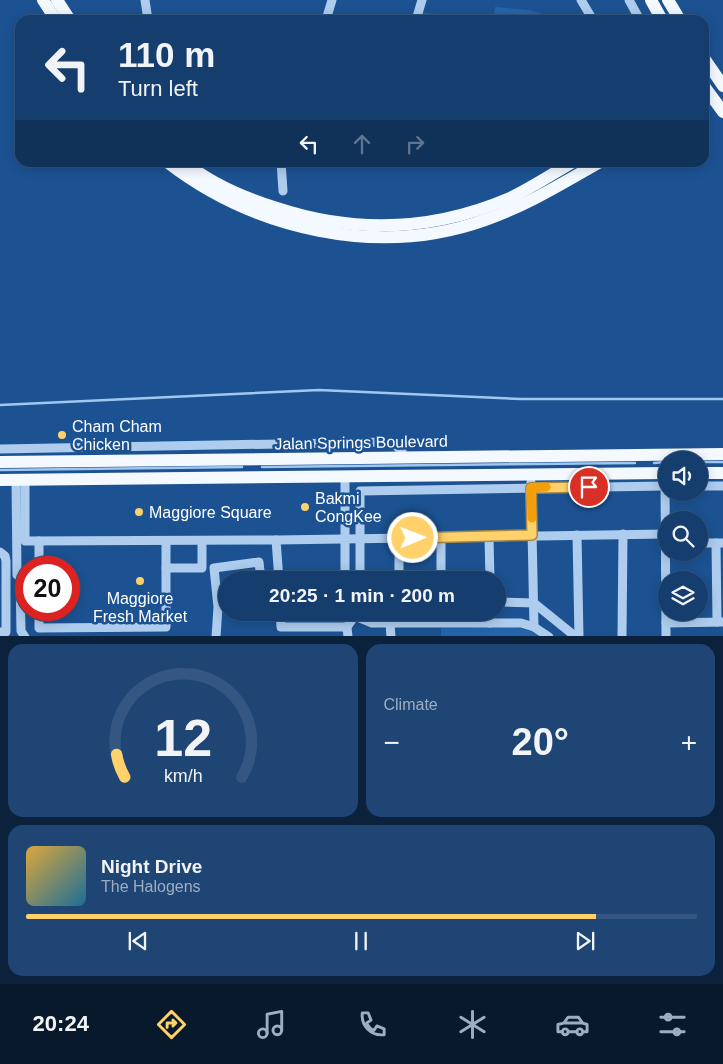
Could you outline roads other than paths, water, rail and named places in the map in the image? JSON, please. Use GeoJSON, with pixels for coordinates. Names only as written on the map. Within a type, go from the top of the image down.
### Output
{"type":"FeatureCollection","features":[{"type":"Feature","properties":{"kind":"main road"},"geometry":{"type":"LineString","coordinates":[[43,0],[53,15]]}},
{"type":"Feature","properties":{"kind":"main road"},"geometry":{"type":"LineString","coordinates":[[57,0],[67,15]]}},
{"type":"Feature","properties":{"kind":"main road"},"geometry":{"type":"LineString","coordinates":[[650,0],[659,15]]}},
{"type":"Feature","properties":{"kind":"main road"},"geometry":{"type":"LineString","coordinates":[[668,0],[677,15]]}},
{"type":"Feature","properties":{"kind":"main road"},"geometry":{"type":"LineString","coordinates":[[709,65],[722,83]]}},
{"type":"Feature","properties":{"kind":"main road"},"geometry":{"type":"LineString","coordinates":[[709,104],[723,112]]}},
{"type":"Feature","properties":{"kind":"main road"},"geometry":{"type":"LineString","coordinates":[[174,167],[219,197],[250,211],[298,226],[335,234],[372,237],[420,234],[459,228],[515,208],[567,167]]}},
{"type":"Feature","properties":{"kind":"main road"},"geometry":{"type":"LineString","coordinates":[[194,167],[222,185],[254,201],[332,223],[368,226],[399,225],[459,215],[547,184],[588,167]]}},
{"type":"Feature","properties":{"kind":"main road","name":"Jalan Springs Boulevard"},"geometry":{"type":"LineString","coordinates":[[0,462],[290,460],[402,455],[723,454]]}},
{"type":"Feature","properties":{"kind":"main road"},"geometry":{"type":"LineString","coordinates":[[645,455],[645,473]]}},
{"type":"Feature","properties":{"kind":"main road"},"geometry":{"type":"LineString","coordinates":[[251,460],[252,477]]}},
{"type":"Feature","properties":{"kind":"main road","name":"Jalan Springs Boulevard"},"geometry":{"type":"LineString","coordinates":[[0,480],[645,473],[658,476]]}},
{"type":"Feature","properties":{"kind":"main road"},"geometry":{"type":"LineString","coordinates":[[708,473],[723,473]]}},
{"type":"Feature","properties":{"kind":"street"},"geometry":{"type":"LineString","coordinates":[[145,0],[147,15]]}},
{"type":"Feature","properties":{"kind":"street"},"geometry":{"type":"LineString","coordinates":[[328,15],[332,0]]}},
{"type":"Feature","properties":{"kind":"street"},"geometry":{"type":"LineString","coordinates":[[418,15],[422,0]]}},
{"type":"Feature","properties":{"kind":"street"},"geometry":{"type":"LineString","coordinates":[[582,0],[590,15]]}},
{"type":"Feature","properties":{"kind":"street"},"geometry":{"type":"LineString","coordinates":[[629,0],[637,15]]}},
{"type":"Feature","properties":{"kind":"street"},"geometry":{"type":"LineString","coordinates":[[281,167],[283,191]]}},
{"type":"Feature","properties":{"kind":"street"},"geometry":{"type":"LineString","coordinates":[[290,442],[290,460]]}},
{"type":"Feature","properties":{"kind":"street"},"geometry":{"type":"LineString","coordinates":[[0,449],[290,442],[385,442],[394,444],[402,455]]}},
{"type":"Feature","properties":{"kind":"street"},"geometry":{"type":"LineString","coordinates":[[202,444],[203,460]]}},
{"type":"Feature","properties":{"kind":"street"},"geometry":{"type":"LineString","coordinates":[[531,474],[534,627]]}},
{"type":"Feature","properties":{"kind":"street"},"geometry":{"type":"LineString","coordinates":[[345,476],[345,571]]}},
{"type":"Feature","properties":{"kind":"street"},"geometry":{"type":"LineString","coordinates":[[360,571],[360,491],[531,488],[658,478]]}},
{"type":"Feature","properties":{"kind":"street"},"geometry":{"type":"LineString","coordinates":[[20,480],[25,541],[360,540],[532,535],[658,534]]}},
{"type":"Feature","properties":{"kind":"street"},"geometry":{"type":"LineString","coordinates":[[20,480],[17,575],[20,577],[21,631],[25,636]]}},
{"type":"Feature","properties":{"kind":"street"},"geometry":{"type":"LineString","coordinates":[[708,486],[723,486]]}},
{"type":"Feature","properties":{"kind":"street"},"geometry":{"type":"LineString","coordinates":[[622,636],[623,534]]}},
{"type":"Feature","properties":{"kind":"street"},"geometry":{"type":"LineString","coordinates":[[577,535],[578,636]]}},
{"type":"Feature","properties":{"kind":"street"},"geometry":{"type":"LineString","coordinates":[[489,537],[490,571]]}},
{"type":"Feature","properties":{"kind":"street"},"geometry":{"type":"LineString","coordinates":[[441,538],[441,571]]}},
{"type":"Feature","properties":{"kind":"street"},"geometry":{"type":"LineString","coordinates":[[399,539],[399,571]]}},
{"type":"Feature","properties":{"kind":"street"},"geometry":{"type":"LineString","coordinates":[[276,540],[278,571]]}},
{"type":"Feature","properties":{"kind":"street"},"geometry":{"type":"LineString","coordinates":[[39,541],[39,556]]}},
{"type":"Feature","properties":{"kind":"street"},"geometry":{"type":"LineString","coordinates":[[40,621],[40,628],[166,627],[166,541]]}},
{"type":"Feature","properties":{"kind":"street"},"geometry":{"type":"LineString","coordinates":[[166,568],[202,568],[202,541]]}},
{"type":"Feature","properties":{"kind":"street"},"geometry":{"type":"LineString","coordinates":[[666,623],[720,622],[720,543]]}},
{"type":"Feature","properties":{"kind":"street"},"geometry":{"type":"LineString","coordinates":[[0,552],[5,556],[6,561],[3,632]]}},
{"type":"Feature","properties":{"kind":"street"},"geometry":{"type":"LineString","coordinates":[[666,561],[666,636]]}},
{"type":"Feature","properties":{"kind":"street"},"geometry":{"type":"LineString","coordinates":[[216,636],[218,607],[214,568],[259,562],[260,571]]}},
{"type":"Feature","properties":{"kind":"street"},"geometry":{"type":"LineString","coordinates":[[506,602],[534,602],[578,636]]}},
{"type":"Feature","properties":{"kind":"street"},"geometry":{"type":"LineString","coordinates":[[281,621],[281,627],[347,626]]}},
{"type":"Feature","properties":{"kind":"street"},"geometry":{"type":"LineString","coordinates":[[348,636],[347,626],[350,621]]}},
{"type":"Feature","properties":{"kind":"street"},"geometry":{"type":"LineString","coordinates":[[370,621],[395,623],[520,623],[534,627],[548,636]]}},
{"type":"Feature","properties":{"kind":"street"},"geometry":{"type":"LineString","coordinates":[[391,636],[395,623]]}},
{"type":"Feature","properties":{"kind":"street"},"geometry":{"type":"LineString","coordinates":[[308,627],[308,636]]}},
{"type":"Feature","properties":{"kind":"waterway"},"geometry":{"type":"LineString","coordinates":[[0,405],[319,390],[521,399],[723,399]]}},
{"type":"Feature","properties":{"kind":"waterway"},"geometry":{"type":"LineString","coordinates":[[708,462],[723,462]]}},
{"type":"Feature","properties":{"kind":"waterway"},"geometry":{"type":"LineString","coordinates":[[262,467],[635,463]]}},
{"type":"Feature","properties":{"kind":"waterway"},"geometry":{"type":"LineString","coordinates":[[654,463],[658,463]]}},
{"type":"Feature","properties":{"kind":"waterway"},"geometry":{"type":"LineString","coordinates":[[0,470],[242,467]]}},
{"type":"Feature","properties":{"kind":"place","name":"Cham Cham Chicken"},"geometry":{"type":"Point","coordinates":[62,435]}},
{"type":"Feature","properties":{"kind":"place","name":"Bakmi CongKee"},"geometry":{"type":"Point","coordinates":[305,507]}},
{"type":"Feature","properties":{"kind":"place","name":"Maggiore Square"},"geometry":{"type":"Point","coordinates":[139,512]}},
{"type":"Feature","properties":{"kind":"place","name":"Maggiore Fresh Market"},"geometry":{"type":"Point","coordinates":[140,581]}}]}
